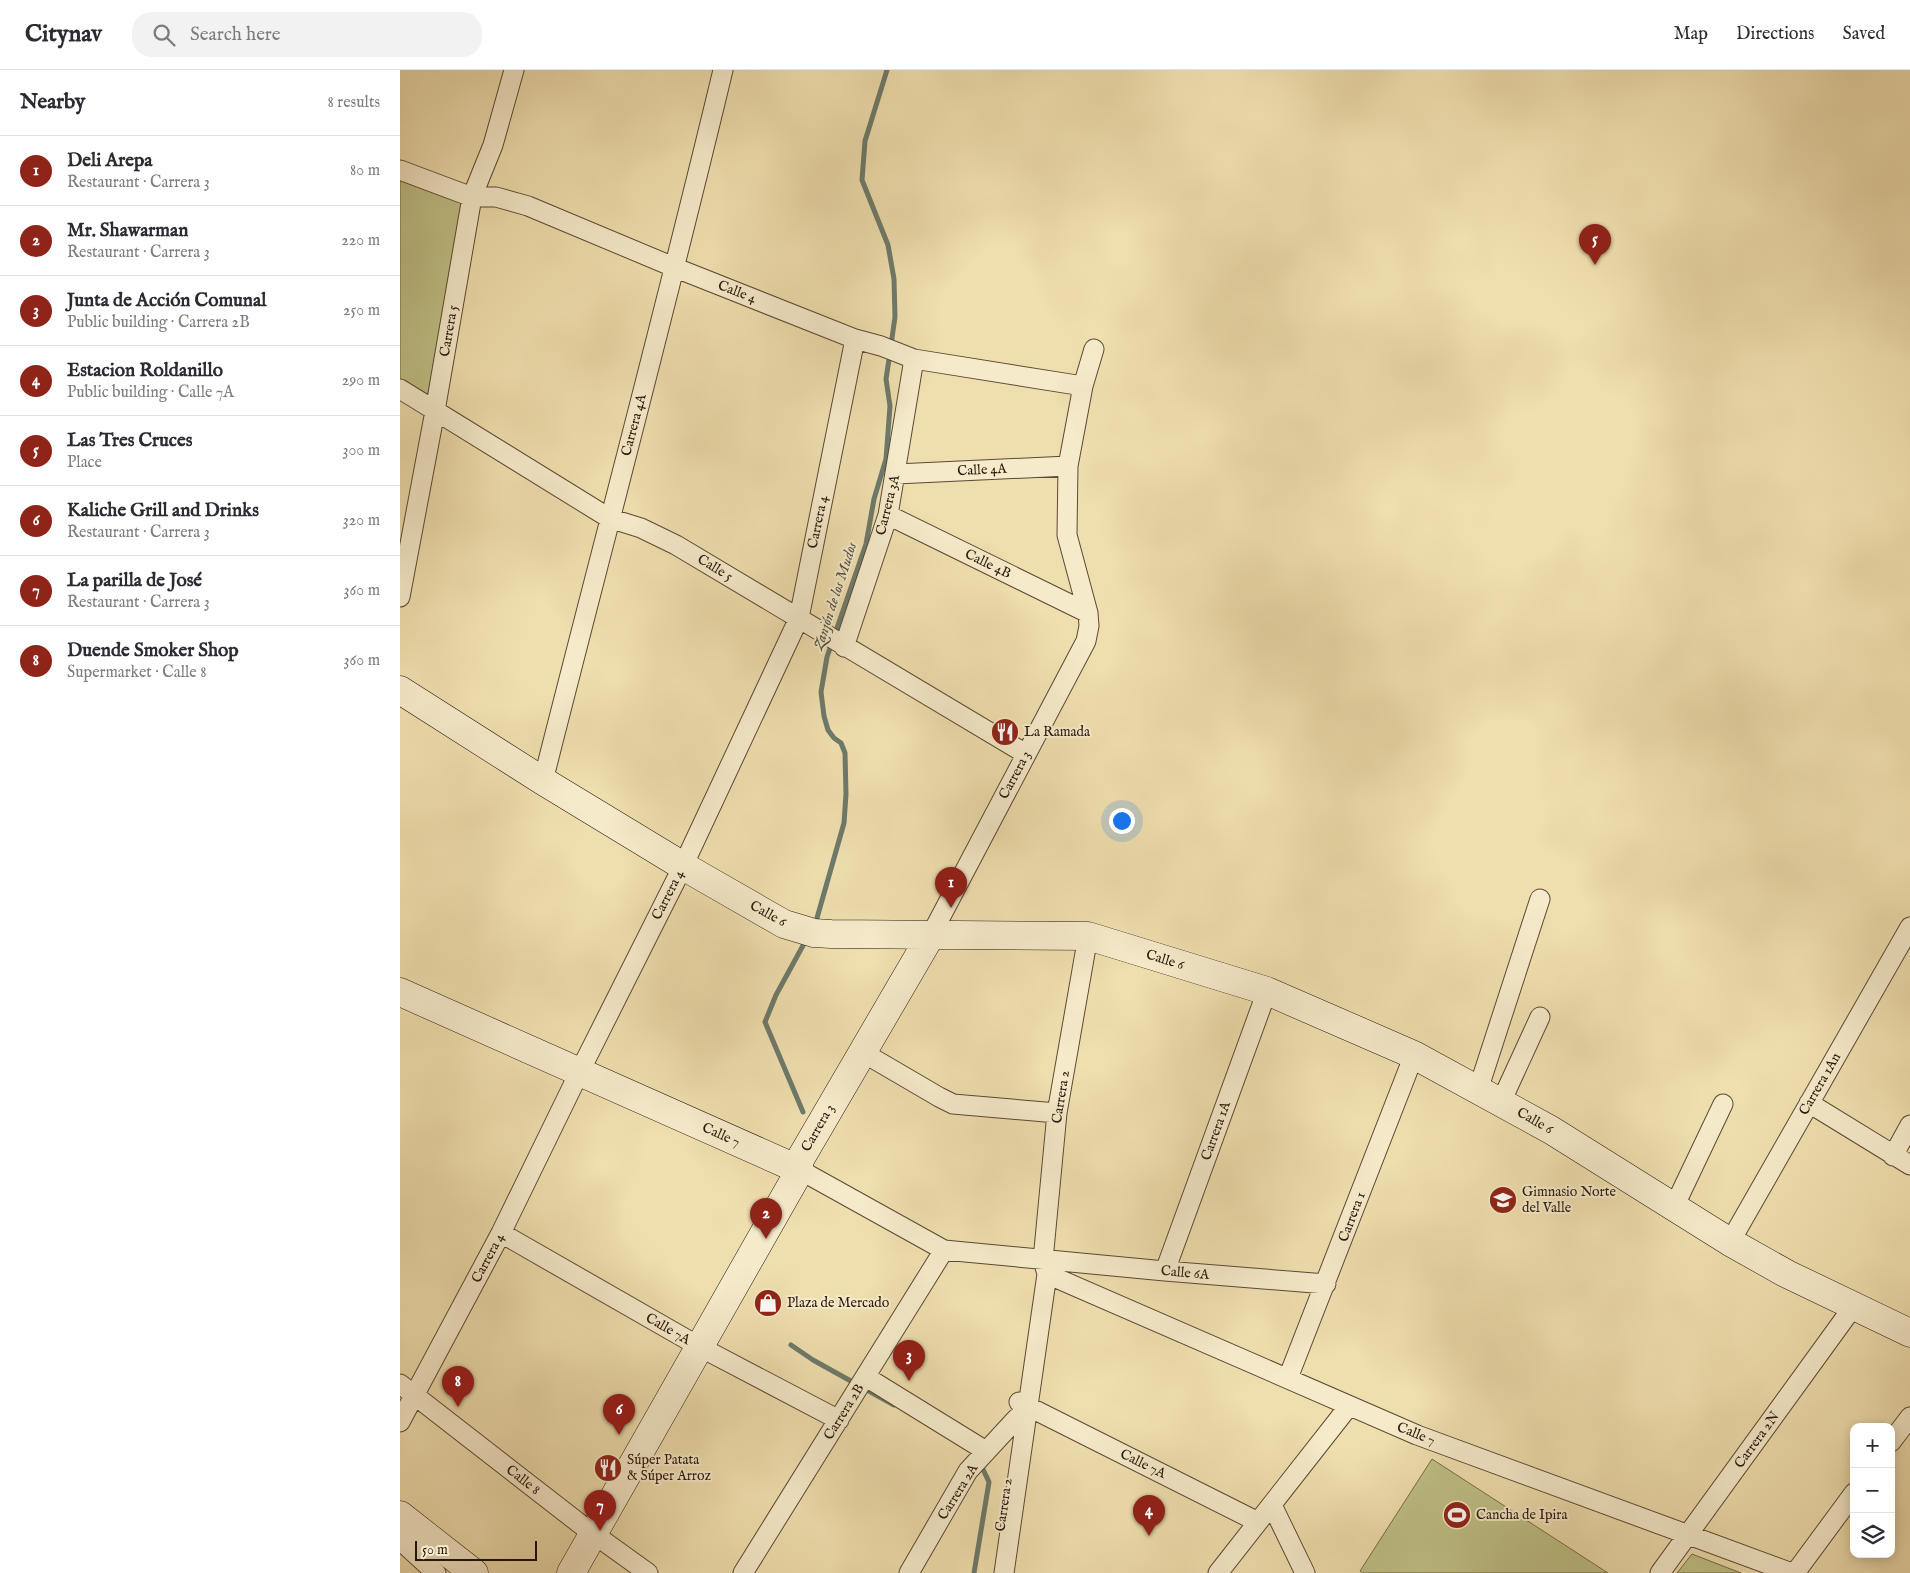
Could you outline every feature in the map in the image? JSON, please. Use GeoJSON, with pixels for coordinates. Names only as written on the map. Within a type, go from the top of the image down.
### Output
{"type":"FeatureCollection","features":[{"type":"Feature","properties":{"kind":"street","name":"Carrera 5"},"geometry":{"type":"LineString","coordinates":[[400,597],[472,197],[493,145],[514,70]]}},
{"type":"Feature","properties":{"kind":"street","name":"Carrera 4A"},"geometry":{"type":"LineString","coordinates":[[543,781],[609,518],[676,268],[724,70]]}},
{"type":"Feature","properties":{"kind":"street","name":"Calle 4"},"geometry":{"type":"LineString","coordinates":[[400,170],[472,197],[496,197],[528,206],[676,268],[855,339],[881,346],[909,357],[1083,386]]}},
{"type":"Feature","properties":{"kind":"street","name":"Carrera 4"},"geometry":{"type":"LineString","coordinates":[[400,1422],[407,1389],[501,1233],[683,866],[799,618],[855,339]]}},
{"type":"Feature","properties":{"kind":"street","name":"Carrera 3"},"geometry":{"type":"LineString","coordinates":[[557,1573],[588,1531],[930,935],[1086,641],[1089,626],[1088,613],[1067,535],[1068,466],[1083,386],[1094,349]]}},
{"type":"Feature","properties":{"kind":"street","name":"Carrera 3A"},"geometry":{"type":"LineString","coordinates":[[836,642],[888,514],[896,474],[909,357]]}},
{"type":"Feature","properties":{"kind":"street","name":"Calle 5"},"geometry":{"type":"LineString","coordinates":[[400,389],[609,518],[640,528],[676,545],[1026,754]]}},
{"type":"Feature","properties":{"kind":"street","name":"Calle 4A"},"geometry":{"type":"LineString","coordinates":[[896,474],[1068,466]]}},
{"type":"Feature","properties":{"kind":"street","name":"Calle 4B"},"geometry":{"type":"LineString","coordinates":[[888,514],[1088,613]]}},
{"type":"Feature","properties":{"kind":"street","name":"Calle 6"},"geometry":{"type":"LineString","coordinates":[[400,690],[543,781],[683,866],[784,924],[807,932],[1088,936],[1266,991],[1414,1055],[1559,1135],[1730,1242],[1787,1274],[1910,1333]]}},
{"type":"Feature","properties":{"kind":"street"},"geometry":{"type":"LineString","coordinates":[[1490,1096],[1540,899]]}},
{"type":"Feature","properties":{"kind":"street","name":"Carrera 1An"},"geometry":{"type":"LineString","coordinates":[[1730,1242],[1910,927]]}},
{"type":"Feature","properties":{"kind":"street","name":"Carrera 2"},"geometry":{"type":"LineString","coordinates":[[1004,1573],[1037,1271],[1045,1267],[1057,1113],[1088,936]]}},
{"type":"Feature","properties":{"kind":"street","name":"Carrera 1A"},"geometry":{"type":"LineString","coordinates":[[1166,1271],[1266,991]]}},
{"type":"Feature","properties":{"kind":"street","name":"Calle 7"},"geometry":{"type":"LineString","coordinates":[[400,992],[795,1168],[944,1250],[1045,1267],[1349,1406],[1417,1435],[1793,1573]]}},
{"type":"Feature","properties":{"kind":"street"},"geometry":{"type":"LineString","coordinates":[[1490,1096],[1540,1017]]}},
{"type":"Feature","properties":{"kind":"street"},"geometry":{"type":"LineString","coordinates":[[862,1052],[953,1104],[1057,1113]]}},
{"type":"Feature","properties":{"kind":"street","name":"Carrera 1"},"geometry":{"type":"LineString","coordinates":[[1288,1378],[1414,1055]]}},
{"type":"Feature","properties":{"kind":"street"},"geometry":{"type":"LineString","coordinates":[[1809,1103],[1910,1165]]}},
{"type":"Feature","properties":{"kind":"street"},"geometry":{"type":"LineString","coordinates":[[1674,1207],[1723,1104]]}},
{"type":"Feature","properties":{"kind":"street"},"geometry":{"type":"LineString","coordinates":[[1893,1156],[1910,1125]]}},
{"type":"Feature","properties":{"kind":"street","name":"Calle 7A"},"geometry":{"type":"LineString","coordinates":[[501,1233],[694,1344],[839,1420]]}},
{"type":"Feature","properties":{"kind":"street","name":"Carrera 2B"},"geometry":{"type":"LineString","coordinates":[[743,1573],[944,1250]]}},
{"type":"Feature","properties":{"kind":"street","name":"Calle 6A"},"geometry":{"type":"LineString","coordinates":[[1045,1267],[1166,1271],[1326,1284]]}},
{"type":"Feature","properties":{"kind":"street","name":"Carrera 2N"},"geometry":{"type":"LineString","coordinates":[[1660,1573],[1853,1307]]}},
{"type":"Feature","properties":{"kind":"street"},"geometry":{"type":"LineString","coordinates":[[864,1380],[984,1454]]}},
{"type":"Feature","properties":{"kind":"street","name":"Calle 8"},"geometry":{"type":"LineString","coordinates":[[407,1389],[588,1531],[648,1573]]}},
{"type":"Feature","properties":{"kind":"street"},"geometry":{"type":"LineString","coordinates":[[1218,1573],[1349,1406]]}},
{"type":"Feature","properties":{"kind":"street","name":"Carrera 2"},"geometry":{"type":"LineString","coordinates":[[995,1573],[1021,1409]]}},
{"type":"Feature","properties":{"kind":"street","name":"Calle 7A"},"geometry":{"type":"LineString","coordinates":[[1021,1409],[1258,1522]]}},
{"type":"Feature","properties":{"kind":"street","name":"Carrera 2A"},"geometry":{"type":"LineString","coordinates":[[910,1573],[968,1470],[984,1454],[1021,1409]]}},
{"type":"Feature","properties":{"kind":"street"},"geometry":{"type":"LineString","coordinates":[[1895,1437],[1910,1417]]}},
{"type":"Feature","properties":{"kind":"street"},"geometry":{"type":"LineString","coordinates":[[1793,1573],[1850,1498]]}},
{"type":"Feature","properties":{"kind":"street"},"geometry":{"type":"LineString","coordinates":[[1272,1505],[1305,1573]]}},
{"type":"Feature","properties":{"kind":"street"},"geometry":{"type":"LineString","coordinates":[[400,1515],[474,1573]]}},
{"type":"Feature","properties":{"kind":"street","name":"Carrera 3"},"geometry":{"type":"LineString","coordinates":[[571,1573],[588,1531]]}},
{"type":"Feature","properties":{"kind":"street"},"geometry":{"type":"LineString","coordinates":[[400,1540],[436,1573]]}},
{"type":"Feature","properties":{"kind":"green space"},"geometry":{"type":"Polygon","coordinates":[[[400,170],[472,197],[435,411],[400,389],[400,170]]]}},
{"type":"Feature","properties":{"kind":"green space","name":"Cancha de Ipira"},"geometry":{"type":"Polygon","coordinates":[[[1432,1459],[1608,1573],[1363,1573],[1360,1571],[1432,1459]]]}},
{"type":"Feature","properties":{"kind":"green space"},"geometry":{"type":"Polygon","coordinates":[[[1692,1554],[1741,1573],[1677,1573],[1692,1554]]]}},
{"type":"Feature","properties":{"kind":"waterway","name":"Zanjón de los Mudos"},"geometry":{"type":"LineString","coordinates":[[887,70],[865,141],[862,180],[888,245],[894,279],[895,317],[891,345]]}},
{"type":"Feature","properties":{"kind":"waterway","name":"Zanjón de los Mudos"},"geometry":{"type":"LineString","coordinates":[[813,925],[817,918],[844,823],[846,794],[845,753],[841,743],[828,730],[821,692],[827,657],[866,544],[874,499],[886,459],[890,406],[886,379],[890,353]]}},
{"type":"Feature","properties":{"kind":"waterway","name":"Zanjón de los Mudos"},"geometry":{"type":"LineString","coordinates":[[803,1112],[765,1022],[776,995],[806,940]]}},
{"type":"Feature","properties":{"kind":"waterway","name":"Zanjón de los Mudos"},"geometry":{"type":"LineString","coordinates":[[791,1345],[813,1360],[894,1405]]}},
{"type":"Feature","properties":{"kind":"waterway","name":"Zanjón de los Mudos"},"geometry":{"type":"LineString","coordinates":[[974,1573],[989,1482],[980,1463]]}},
{"type":"Feature","properties":{"kind":"place","name":"Las Tres Cruces"},"geometry":{"type":"Point","coordinates":[1595,265]}},
{"type":"Feature","properties":{"kind":"place","name":"La Ramada"},"geometry":{"type":"Point","coordinates":[1005,732]}},
{"type":"Feature","properties":{"kind":"place","name":"Deli Arepa"},"geometry":{"type":"Point","coordinates":[951,908]}},
{"type":"Feature","properties":{"kind":"place","name":"Gimnasio Norte del Valle"},"geometry":{"type":"Point","coordinates":[1503,1200]}},
{"type":"Feature","properties":{"kind":"place","name":"Mr. Shawarman"},"geometry":{"type":"Point","coordinates":[766,1239]}},
{"type":"Feature","properties":{"kind":"place","name":"Plaza de Mercado"},"geometry":{"type":"Point","coordinates":[768,1303]}},
{"type":"Feature","properties":{"kind":"place","name":"Junta de Acción Comunal"},"geometry":{"type":"Point","coordinates":[909,1381]}},
{"type":"Feature","properties":{"kind":"place","name":"Duende Smoker Shop"},"geometry":{"type":"Point","coordinates":[458,1407]}},
{"type":"Feature","properties":{"kind":"place","name":"Kaliche Grill and Drinks"},"geometry":{"type":"Point","coordinates":[619,1435]}},
{"type":"Feature","properties":{"kind":"place","name":"Súper Patata & Súper Arroz"},"geometry":{"type":"Point","coordinates":[608,1468]}},
{"type":"Feature","properties":{"kind":"place","name":"Cancha de Ipira"},"geometry":{"type":"Point","coordinates":[1457,1515]}},
{"type":"Feature","properties":{"kind":"place","name":"La parilla de José"},"geometry":{"type":"Point","coordinates":[600,1531]}},
{"type":"Feature","properties":{"kind":"place","name":"Estacion Roldanillo"},"geometry":{"type":"Point","coordinates":[1149,1536]}}]}
